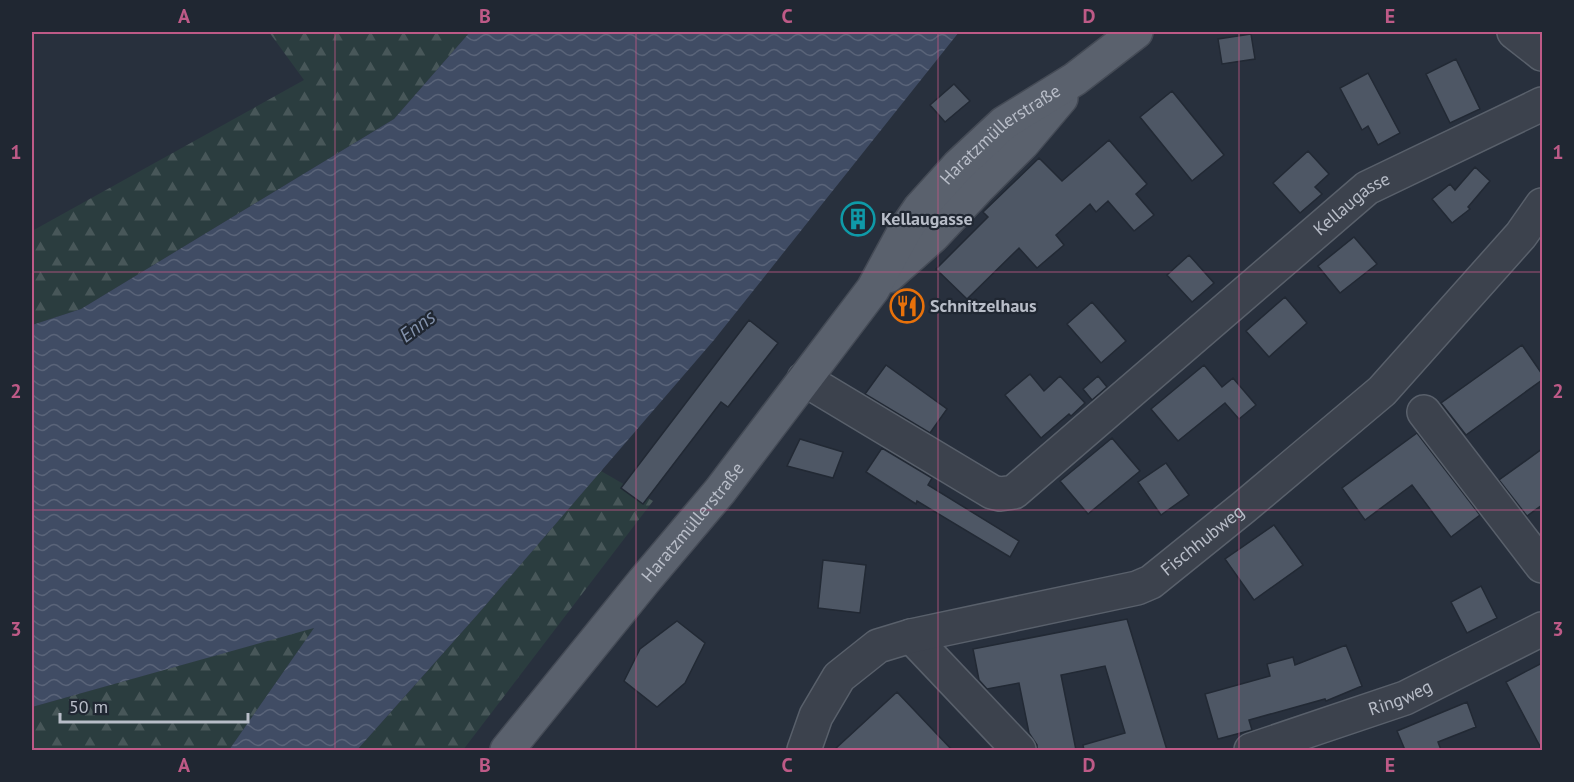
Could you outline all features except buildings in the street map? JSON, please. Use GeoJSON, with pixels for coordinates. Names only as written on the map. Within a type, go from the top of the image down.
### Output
{"type":"FeatureCollection","features":[{"type":"Feature","properties":{"kind":"main road","name":"Haratzmüllerstraße"},"geometry":{"type":"LineString","coordinates":[[507,750],[644,580],[720,491],[873,289],[904,230],[915,215],[958,166],[1004,123],[1075,80],[1136,32]]}},
{"type":"Feature","properties":{"kind":"street"},"geometry":{"type":"LineString","coordinates":[[1514,32],[1542,54]]}},
{"type":"Feature","properties":{"kind":"street","name":"Kellaugasse"},"geometry":{"type":"LineString","coordinates":[[804,379],[992,492],[1000,494],[1014,492],[1367,188],[1542,104]]}},
{"type":"Feature","properties":{"kind":"street","name":"Fischhubweg"},"geometry":{"type":"LineString","coordinates":[[804,750],[816,716],[839,677],[878,646],[911,636],[1137,588],[1151,582],[1382,391],[1521,235],[1542,205]]}},
{"type":"Feature","properties":{"kind":"street"},"geometry":{"type":"LineString","coordinates":[[1424,412],[1542,566]]}},
{"type":"Feature","properties":{"kind":"street","name":"Ringweg"},"geometry":{"type":"LineString","coordinates":[[1251,750],[1406,698],[1542,629]]}},
{"type":"Feature","properties":{"kind":"street"},"geometry":{"type":"LineString","coordinates":[[911,636],[1019,750]]}},
{"type":"Feature","properties":{"kind":"green space"},"geometry":{"type":"Polygon","coordinates":[[[269,32],[470,32],[394,119],[81,309],[32,325],[32,231],[304,80],[269,32]]]}},
{"type":"Feature","properties":{"kind":"green space"},"geometry":{"type":"Polygon","coordinates":[[[601,471],[653,501],[463,750],[357,750],[478,614],[601,471]]]}},
{"type":"Feature","properties":{"kind":"green space"},"geometry":{"type":"Polygon","coordinates":[[[315,627],[229,750],[32,750],[32,707],[315,627]]]}},
{"type":"Feature","properties":{"kind":"water","name":"Enns"},"geometry":{"type":"Polygon","coordinates":[[[470,32],[959,32],[714,340],[478,614],[357,750],[229,750],[314,628],[32,707],[32,325],[81,309],[394,119],[470,32]]]}},
{"type":"Feature","properties":{"kind":"place","name":"Kellaugasse"},"geometry":{"type":"Point","coordinates":[858,219]}},
{"type":"Feature","properties":{"kind":"place","name":"Schnitzelhaus"},"geometry":{"type":"Point","coordinates":[907,306]}}]}
